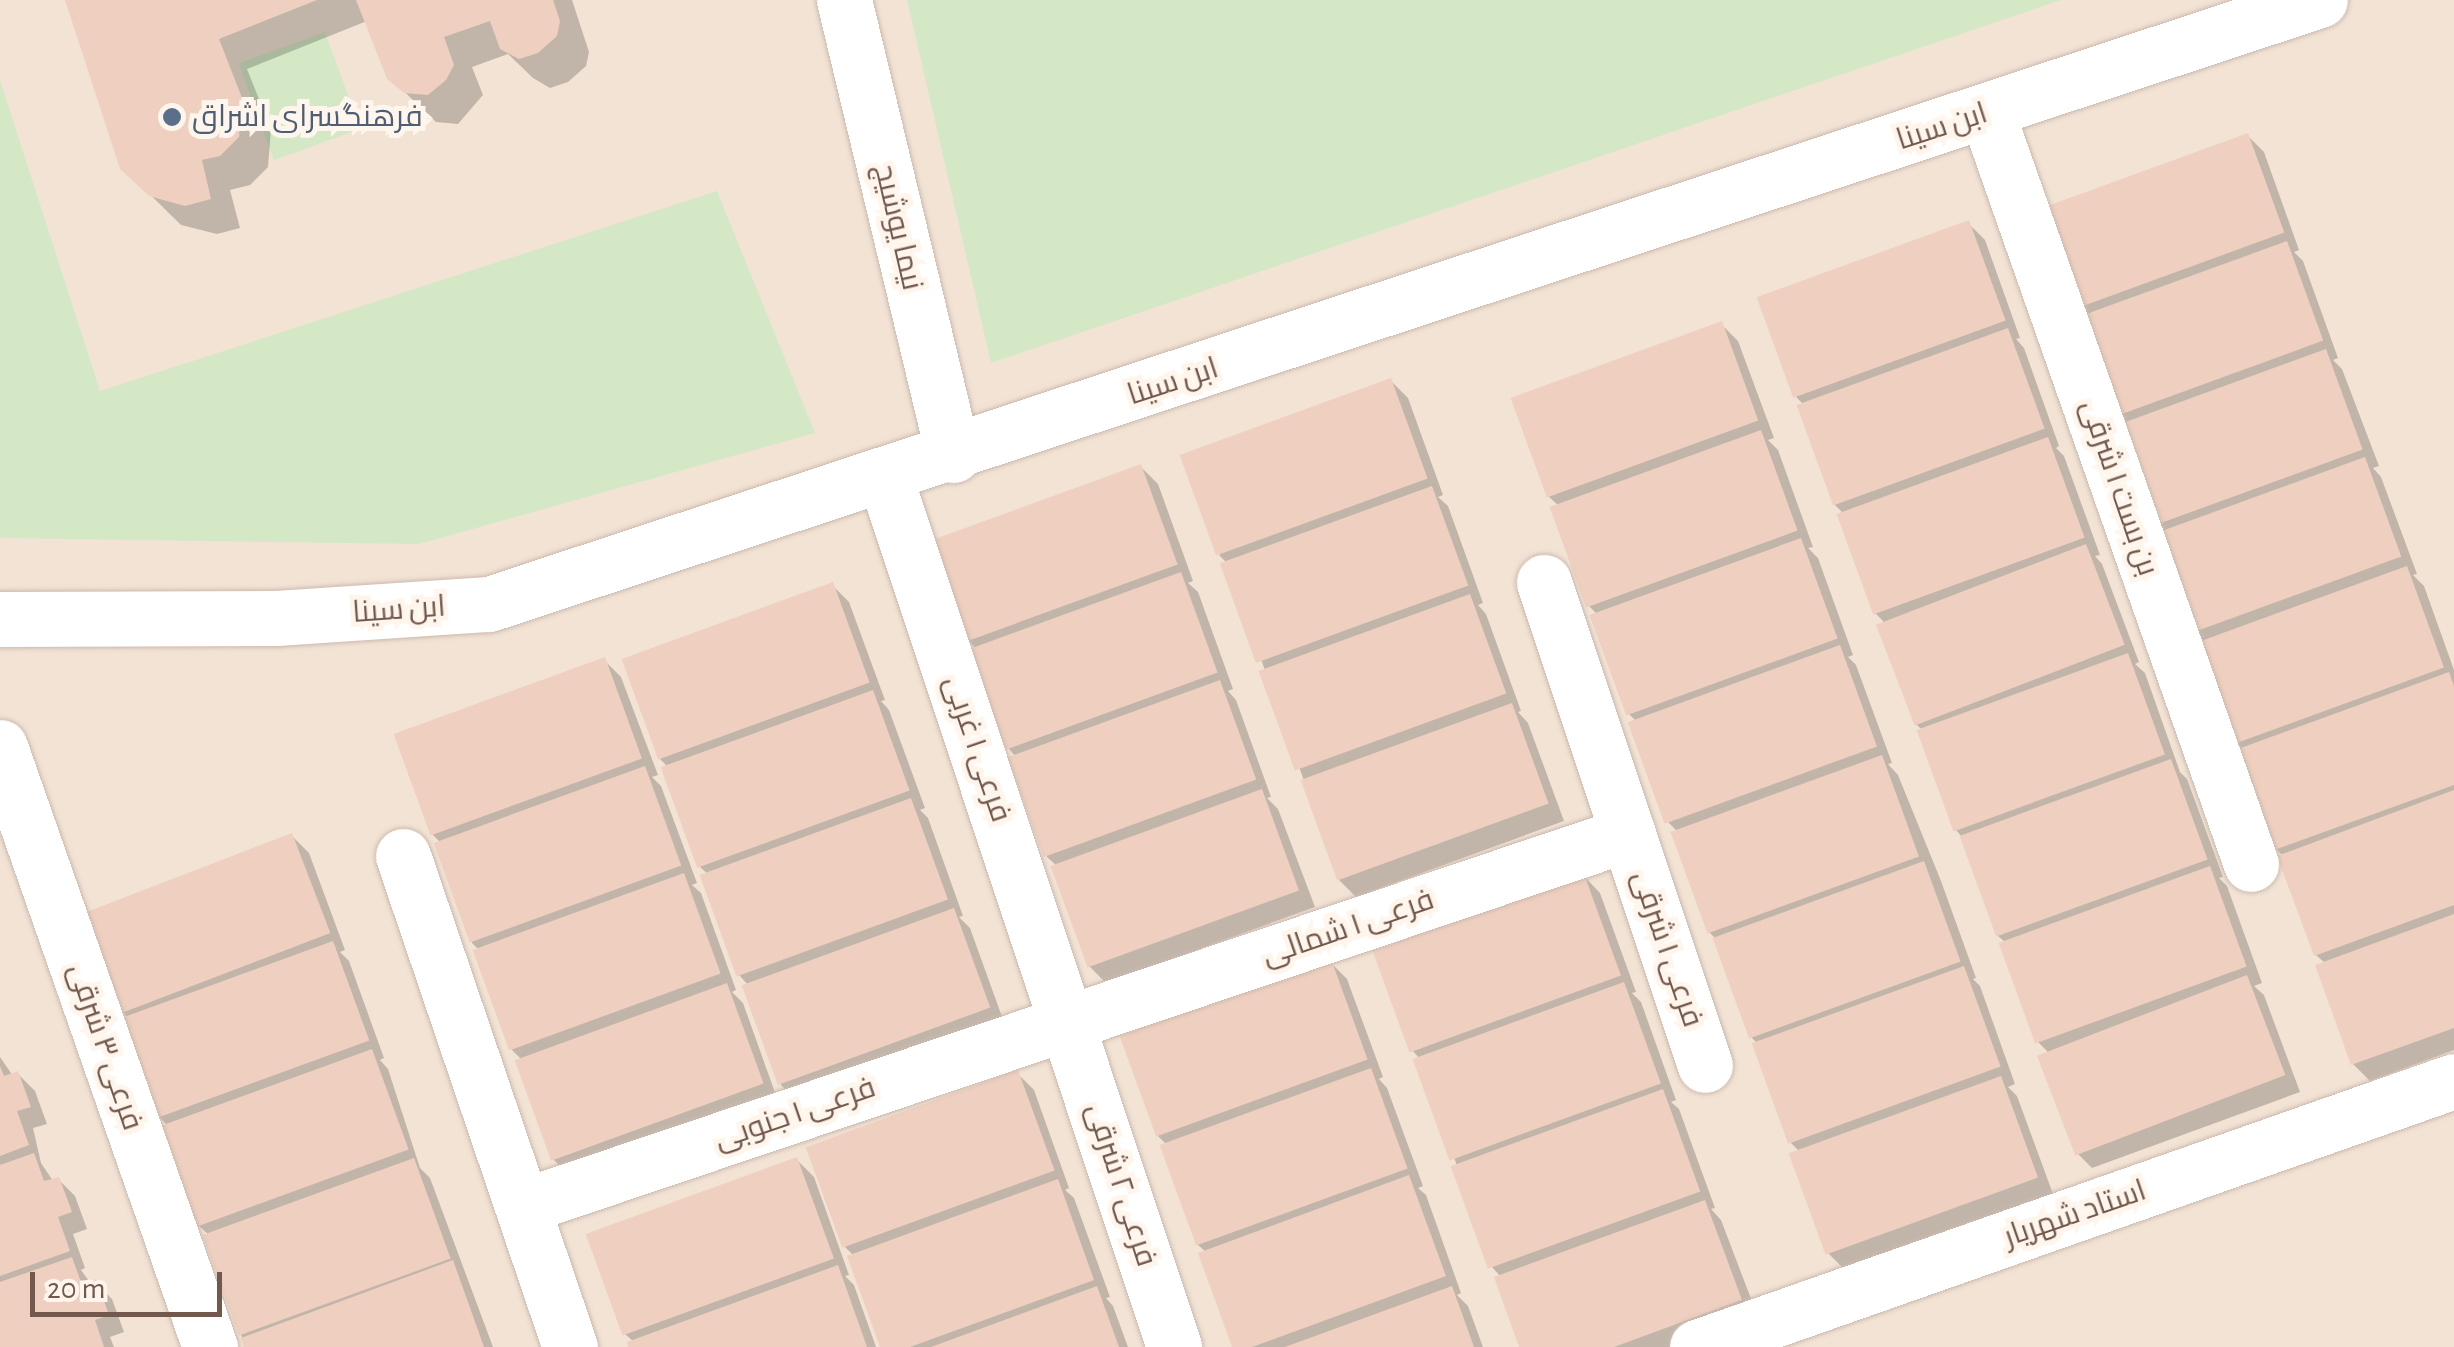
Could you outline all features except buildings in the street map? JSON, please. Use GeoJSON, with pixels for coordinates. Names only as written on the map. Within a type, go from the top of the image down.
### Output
{"type":"FeatureCollection","features":[{"type":"Feature","properties":{"kind":"street","name":"نیما یوشیج"},"geometry":{"type":"LineString","coordinates":[[844,0],[953,455]]}},
{"type":"Feature","properties":{"kind":"street","name":"ابن سینا"},"geometry":{"type":"LineString","coordinates":[[0,619],[276,618],[489,604],[953,455],[2320,0]]}},
{"type":"Feature","properties":{"kind":"street","name":"بن بست ۱ شرقی"},"geometry":{"type":"LineString","coordinates":[[1987,112],[2251,864]]}},
{"type":"Feature","properties":{"kind":"street","name":"فرعی ۱ غربی"},"geometry":{"type":"LineString","coordinates":[[886,476],[1068,1022]]}},
{"type":"Feature","properties":{"kind":"street"},"geometry":{"type":"LineString","coordinates":[[1544,582],[1628,834]]}},
{"type":"Feature","properties":{"kind":"street","name":"فرعی ۳ شرقی"},"geometry":{"type":"LineString","coordinates":[[0,747],[210,1347]]}},
{"type":"Feature","properties":{"kind":"street","name":"فرعی ۱ شمالی"},"geometry":{"type":"LineString","coordinates":[[1068,1022],[1628,834]]}},
{"type":"Feature","properties":{"kind":"street","name":"فرعی ۱ شرقی"},"geometry":{"type":"LineString","coordinates":[[1628,834],[1706,1065]]}},
{"type":"Feature","properties":{"kind":"street"},"geometry":{"type":"LineString","coordinates":[[403,856],[570,1347]]}},
{"type":"Feature","properties":{"kind":"street","name":"فرعی ۱ جنوبی"},"geometry":{"type":"LineString","coordinates":[[523,1206],[1068,1022]]}},
{"type":"Feature","properties":{"kind":"street","name":"فرعی ۲ شرقی"},"geometry":{"type":"LineString","coordinates":[[1068,1022],[1174,1347]]}},
{"type":"Feature","properties":{"kind":"street","name":"استاد شهریار"},"geometry":{"type":"LineString","coordinates":[[1697,1347],[2454,1080]]}},
{"type":"Feature","properties":{"kind":"shaded area"},"geometry":{"type":"Polygon","coordinates":[[[0,0],[2454,0],[2454,1347],[0,1347],[0,0]]]}},
{"type":"Feature","properties":{"kind":"green space"},"geometry":{"type":"Polygon","coordinates":[[[907,0],[2061,0],[991,363],[907,0]]]}},
{"type":"Feature","properties":{"kind":"green space"},"geometry":{"type":"Polygon","coordinates":[[[325,32],[360,129],[274,160],[239,63],[325,32]]]}},
{"type":"Feature","properties":{"kind":"green space"},"geometry":{"type":"Polygon","coordinates":[[[0,80],[100,391],[717,191],[815,433],[419,544],[0,538],[0,80]]]}},
{"type":"Feature","properties":{"kind":"place","name":"فرهنگسرای اشراق"},"geometry":{"type":"Point","coordinates":[172,117]}}]}
